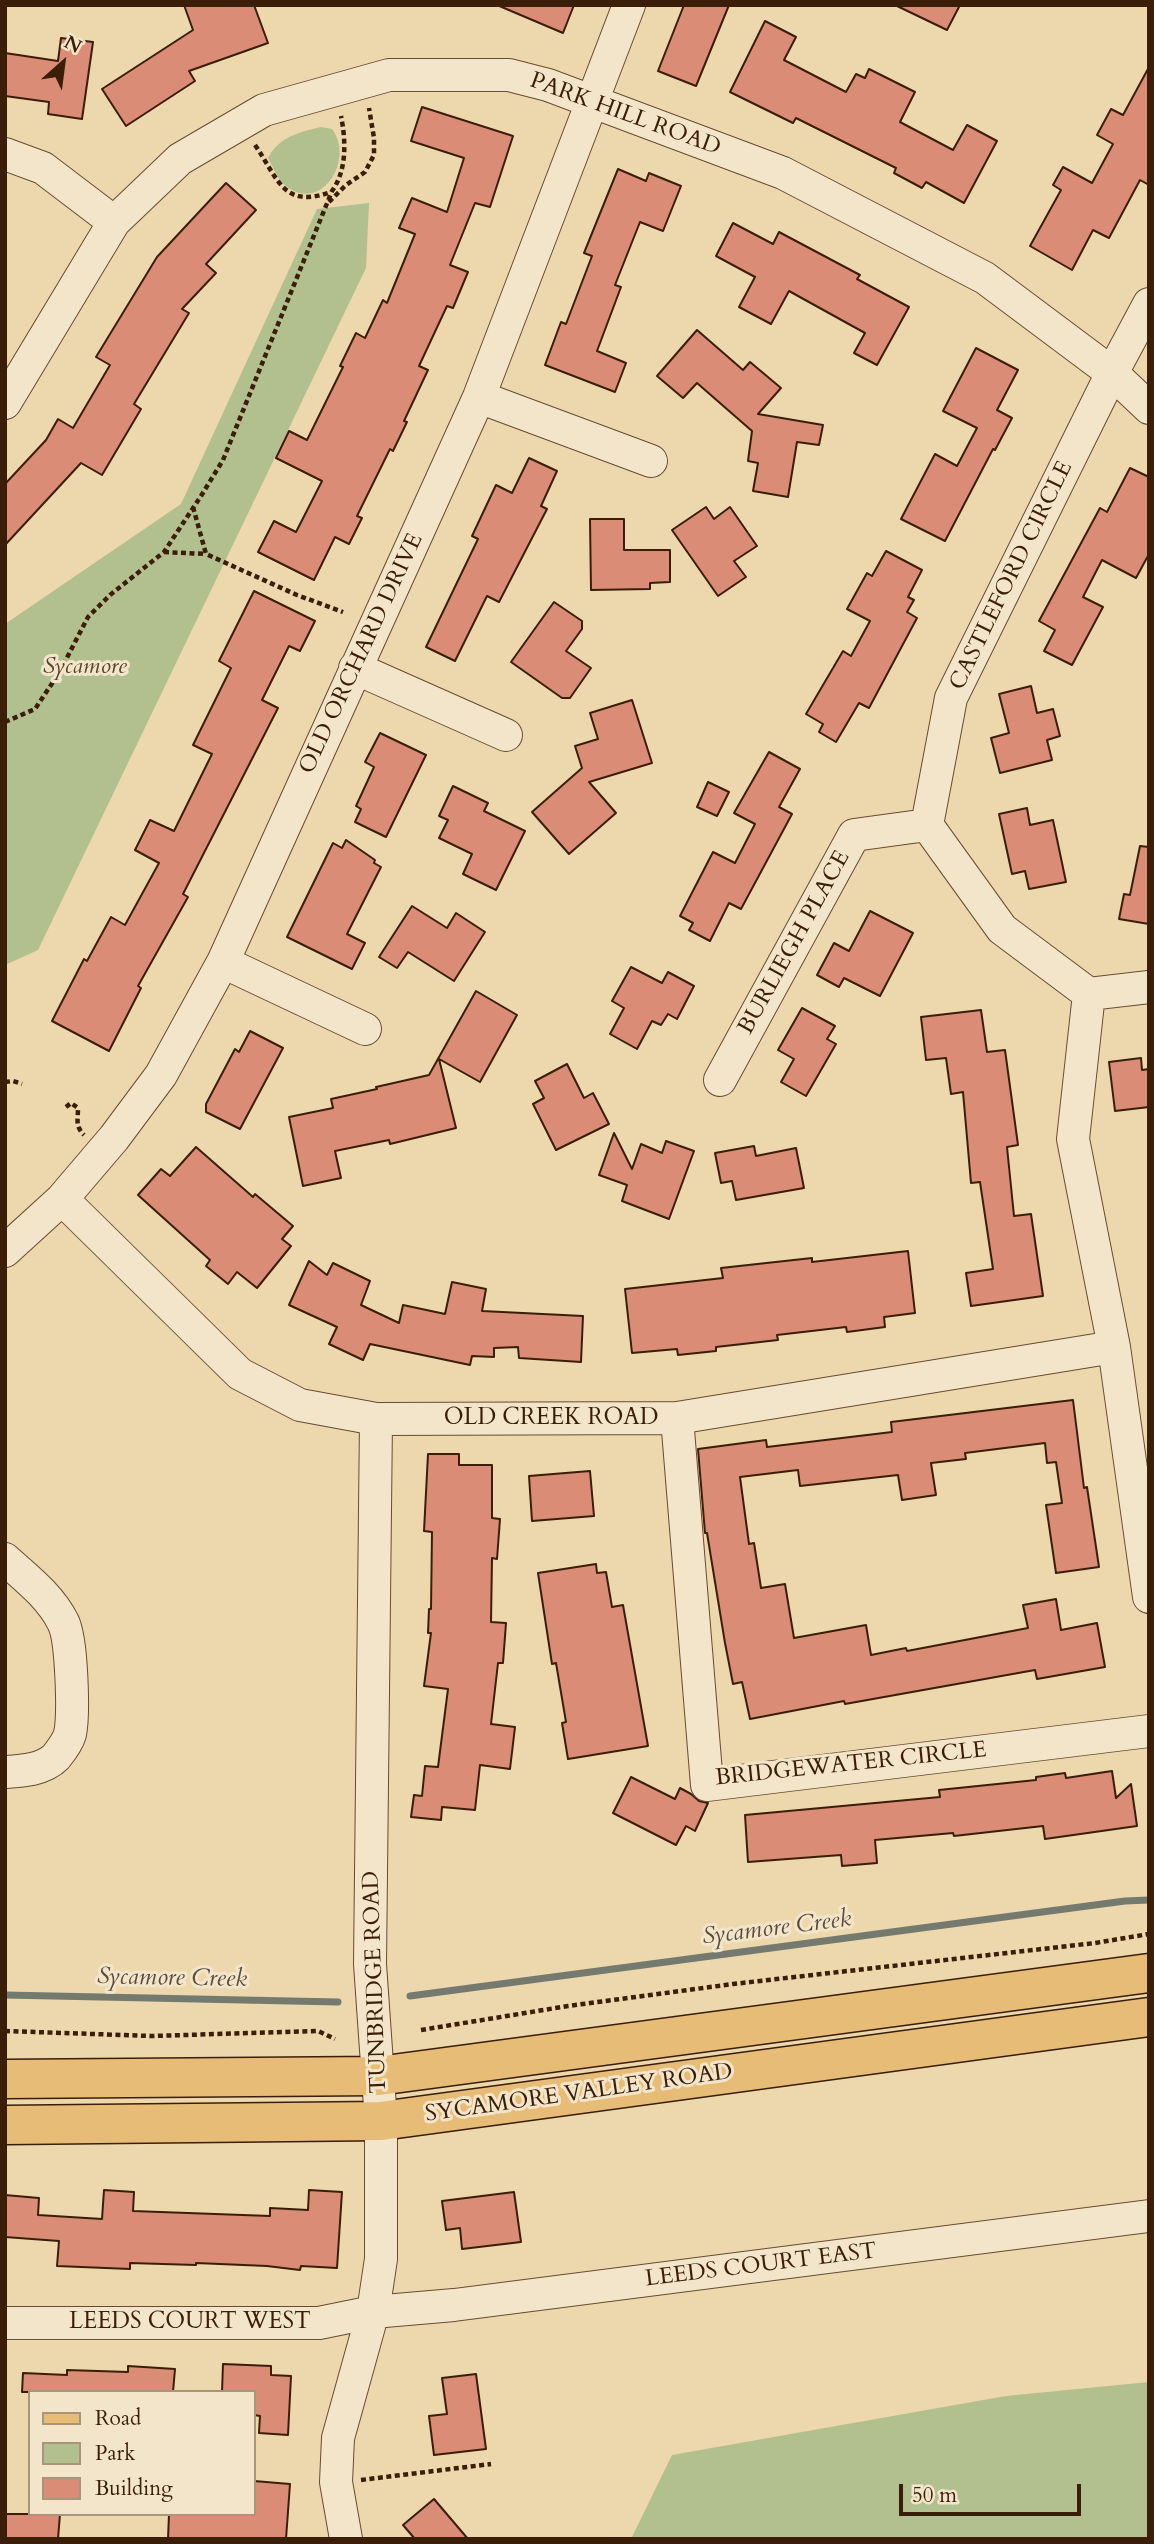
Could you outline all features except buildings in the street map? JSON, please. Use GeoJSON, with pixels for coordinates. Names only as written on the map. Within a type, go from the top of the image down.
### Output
{"type":"FeatureCollection","features":[{"type":"Feature","properties":{"kind":"main road","name":"SYCAMORE VALLEY ROAD"},"geometry":{"type":"LineString","coordinates":[[5,2079],[378,2076],[1149,1973]]}},
{"type":"Feature","properties":{"kind":"main road","name":"SYCAMORE VALLEY ROAD"},"geometry":{"type":"LineString","coordinates":[[5,2125],[381,2121],[1149,2017]]}},
{"type":"Feature","properties":{"kind":"street","name":"OLD ORCHARD DRIVE"},"geometry":{"type":"LineString","coordinates":[[5,1251],[62,1199],[103,1151],[160,1075],[223,962],[479,397],[629,5]]}},
{"type":"Feature","properties":{"kind":"street","name":"PARK HILL ROAD"},"geometry":{"type":"LineString","coordinates":[[5,403],[114,222],[180,159],[264,110],[389,75],[509,75],[592,100],[783,173],[985,278],[1112,373],[1149,408]]}},
{"type":"Feature","properties":{"kind":"street"},"geometry":{"type":"LineString","coordinates":[[5,154],[43,168],[114,222]]}},
{"type":"Feature","properties":{"kind":"street","name":"CASTLEFORD CIRCLE"},"geometry":{"type":"LineString","coordinates":[[927,825],[951,698],[1149,304]]}},
{"type":"Feature","properties":{"kind":"street"},"geometry":{"type":"LineString","coordinates":[[479,397],[651,461]]}},
{"type":"Feature","properties":{"kind":"street"},"geometry":{"type":"LineString","coordinates":[[355,668],[506,735]]}},
{"type":"Feature","properties":{"kind":"street"},"geometry":{"type":"LineString","coordinates":[[927,825],[1002,929],[1089,994],[1149,987]]}},
{"type":"Feature","properties":{"kind":"street","name":"BURLIEGH PLACE"},"geometry":{"type":"LineString","coordinates":[[720,1080],[853,835],[927,825]]}},
{"type":"Feature","properties":{"kind":"street"},"geometry":{"type":"LineString","coordinates":[[223,962],[365,1029]]}},
{"type":"Feature","properties":{"kind":"street"},"geometry":{"type":"LineString","coordinates":[[1089,994],[1073,1139],[1114,1347],[1149,1597]]}},
{"type":"Feature","properties":{"kind":"street","name":"OLD CREEK ROAD"},"geometry":{"type":"LineString","coordinates":[[62,1199],[240,1374],[300,1405],[376,1419],[677,1418],[1114,1347]]}},
{"type":"Feature","properties":{"kind":"street","name":"BRIDGEWATER CIRCLE"},"geometry":{"type":"LineString","coordinates":[[677,1418],[707,1786],[1149,1731]]}},
{"type":"Feature","properties":{"kind":"street","name":"TUNBRIDGE ROAD"},"geometry":{"type":"LineString","coordinates":[[346,2539],[336,2482],[338,2438],[373,2312],[381,2259],[381,2121],[370,1965],[376,1419]]}},
{"type":"Feature","properties":{"kind":"street"},"geometry":{"type":"LineString","coordinates":[[5,1559],[52,1604],[65,1625],[70,1647],[70,1736],[55,1759],[32,1770],[5,1772]]}},
{"type":"Feature","properties":{"kind":"street","name":"LEEDS COURT EAST"},"geometry":{"type":"LineString","coordinates":[[373,2312],[454,2305],[1149,2217]]}},
{"type":"Feature","properties":{"kind":"street","name":"LEEDS COURT WEST"},"geometry":{"type":"LineString","coordinates":[[5,2323],[319,2323],[373,2312]]}},
{"type":"Feature","properties":{"kind":"path"},"geometry":{"type":"LineString","coordinates":[[326,205],[346,185],[365,172],[373,155],[374,138],[367,101]]}},
{"type":"Feature","properties":{"kind":"path"},"geometry":{"type":"LineString","coordinates":[[5,722],[35,709],[59,673],[88,617],[110,595],[164,552],[223,460],[326,205],[340,180],[344,155],[340,109]]}},
{"type":"Feature","properties":{"kind":"path"},"geometry":{"type":"LineString","coordinates":[[253,143],[283,188],[296,197],[315,198],[332,191]]}},
{"type":"Feature","properties":{"kind":"path"},"geometry":{"type":"LineString","coordinates":[[193,507],[206,554]]}},
{"type":"Feature","properties":{"kind":"path"},"geometry":{"type":"LineString","coordinates":[[164,552],[206,554],[297,595],[343,612]]}},
{"type":"Feature","properties":{"kind":"path"},"geometry":{"type":"LineString","coordinates":[[5,1082],[22,1084]]}},
{"type":"Feature","properties":{"kind":"path"},"geometry":{"type":"LineString","coordinates":[[66,1107],[71,1103],[78,1108],[78,1128],[103,1151]]}},
{"type":"Feature","properties":{"kind":"path"},"geometry":{"type":"LineString","coordinates":[[421,2030],[568,2006],[758,1981],[1083,1945],[1149,1934]]}},
{"type":"Feature","properties":{"kind":"path"},"geometry":{"type":"LineString","coordinates":[[5,2031],[150,2036],[318,2031],[335,2039]]}},
{"type":"Feature","properties":{"kind":"path"},"geometry":{"type":"LineString","coordinates":[[336,2482],[491,2464]]}},
{"type":"Feature","properties":{"kind":"green space"},"geometry":{"type":"Polygon","coordinates":[[[321,127],[332,129],[338,141],[340,154],[337,168],[322,188],[312,193],[299,193],[283,183],[268,158],[284,140],[297,133],[321,127]]]}},
{"type":"Feature","properties":{"kind":"green space","name":"Sycamore"},"geometry":{"type":"Polygon","coordinates":[[[369,203],[366,268],[38,950],[5,965],[5,624],[181,504],[317,209],[369,203]]]}},
{"type":"Feature","properties":{"kind":"green space"},"geometry":{"type":"Polygon","coordinates":[[[1149,2382],[1149,2539],[631,2539],[672,2455],[1006,2396],[1149,2382]]]}},
{"type":"Feature","properties":{"kind":"waterway","name":"Sycamore Creek"},"geometry":{"type":"LineString","coordinates":[[410,1996],[1125,1901],[1149,1900]]}},
{"type":"Feature","properties":{"kind":"waterway","name":"Sycamore Creek"},"geometry":{"type":"LineString","coordinates":[[5,1995],[338,2002]]}}]}
